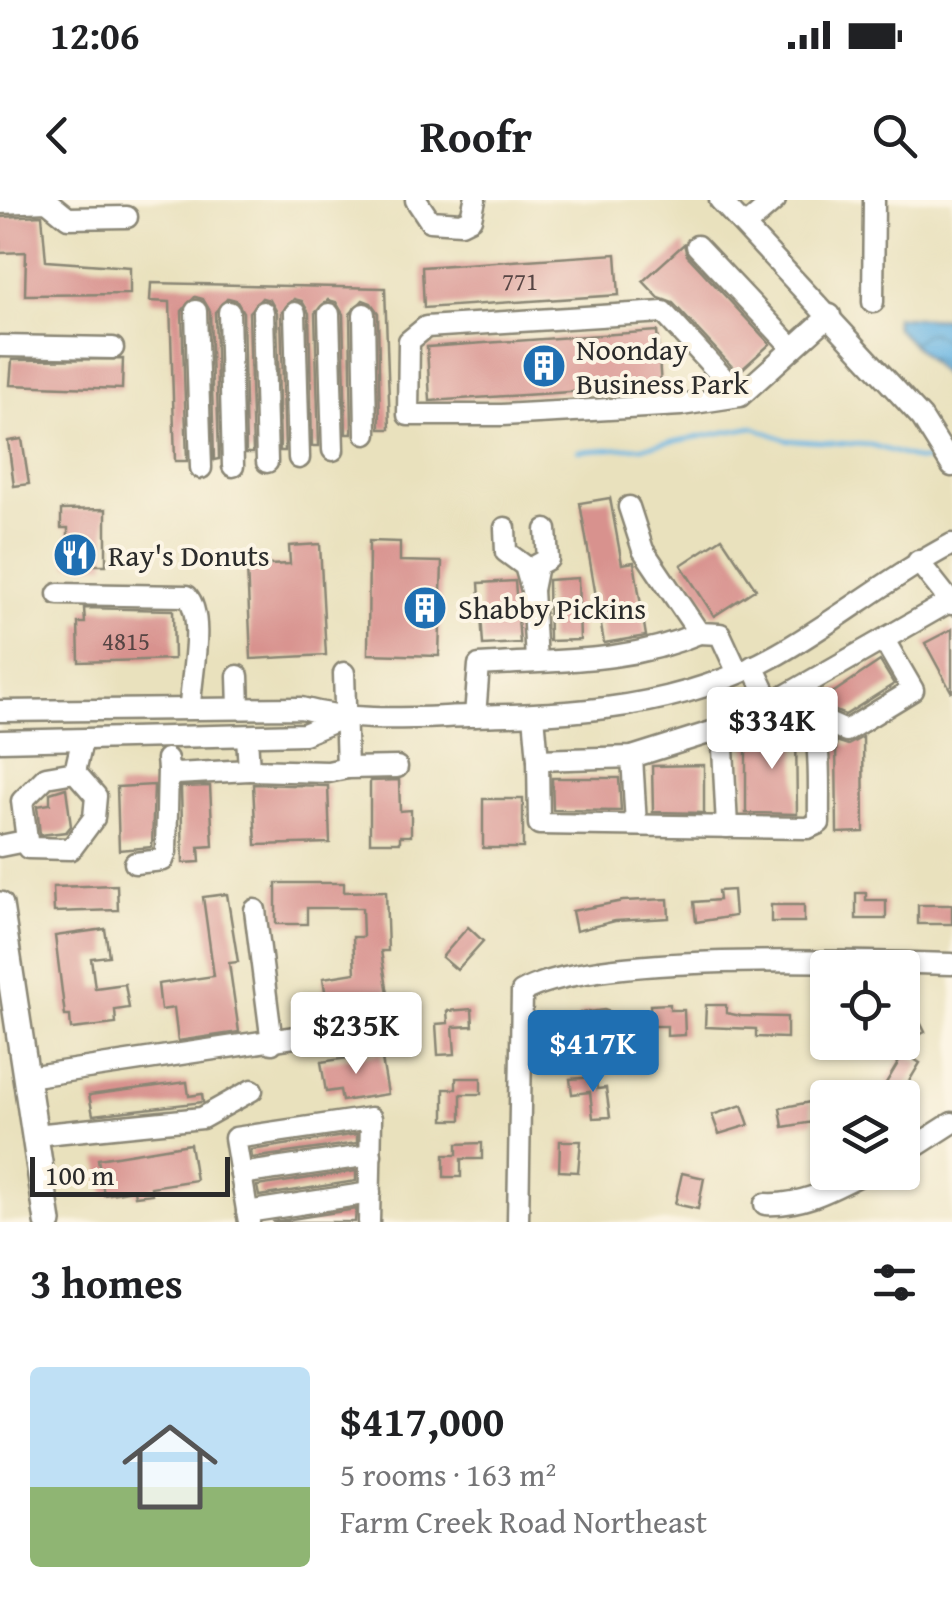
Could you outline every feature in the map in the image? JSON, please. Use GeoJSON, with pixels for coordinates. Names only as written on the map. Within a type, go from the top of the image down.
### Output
{"type":"FeatureCollection","features":[{"type":"Feature","properties":{"kind":"main road"},"geometry":{"type":"LineString","coordinates":[[0,909],[4,960],[48,1222]]}},
{"type":"Feature","properties":{"kind":"street"},"geometry":{"type":"LineString","coordinates":[[416,200],[430,220],[444,224],[471,218],[475,200]]}},
{"type":"Feature","properties":{"kind":"street"},"geometry":{"type":"LineString","coordinates":[[733,213],[753,200]]}},
{"type":"Feature","properties":{"kind":"street"},"geometry":{"type":"LineString","coordinates":[[733,213],[776,200]]}},
{"type":"Feature","properties":{"kind":"street"},"geometry":{"type":"LineString","coordinates":[[872,302],[874,200]]}},
{"type":"Feature","properties":{"kind":"street"},"geometry":{"type":"LineString","coordinates":[[0,203],[47,201],[68,218],[127,216]]}},
{"type":"Feature","properties":{"kind":"street"},"geometry":{"type":"LineString","coordinates":[[733,213],[922,418],[952,466]]}},
{"type":"Feature","properties":{"kind":"street"},"geometry":{"type":"LineString","coordinates":[[697,246],[792,348]]}},
{"type":"Feature","properties":{"kind":"street"},"geometry":{"type":"LineString","coordinates":[[196,311],[201,468]]}},
{"type":"Feature","properties":{"kind":"street"},"geometry":{"type":"LineString","coordinates":[[228,312],[234,466]]}},
{"type":"Feature","properties":{"kind":"street"},"geometry":{"type":"LineString","coordinates":[[263,312],[267,462]]}},
{"type":"Feature","properties":{"kind":"street"},"geometry":{"type":"LineString","coordinates":[[740,396],[663,312],[426,328],[409,341],[408,414],[502,415],[681,405],[740,396],[830,315]]}},
{"type":"Feature","properties":{"kind":"street"},"geometry":{"type":"LineString","coordinates":[[296,313],[300,458]]}},
{"type":"Feature","properties":{"kind":"street"},"geometry":{"type":"LineString","coordinates":[[329,314],[333,450]]}},
{"type":"Feature","properties":{"kind":"street"},"geometry":{"type":"LineString","coordinates":[[364,314],[366,434]]}},
{"type":"Feature","properties":{"kind":"street"},"geometry":{"type":"LineString","coordinates":[[0,346],[113,348]]}},
{"type":"Feature","properties":{"kind":"street"},"geometry":{"type":"LineString","coordinates":[[629,507],[643,550],[699,633]]}},
{"type":"Feature","properties":{"kind":"street"},"geometry":{"type":"LineString","coordinates":[[505,528],[506,552],[525,566],[532,590],[536,662]]}},
{"type":"Feature","properties":{"kind":"street"},"geometry":{"type":"LineString","coordinates":[[532,590],[537,566],[548,560],[546,530]]}},
{"type":"Feature","properties":{"kind":"street"},"geometry":{"type":"LineString","coordinates":[[0,711],[302,708],[342,719],[534,715],[640,706],[694,692],[746,670],[945,547],[952,531]]}},
{"type":"Feature","properties":{"kind":"street"},"geometry":{"type":"LineString","coordinates":[[538,760],[632,757],[722,728],[800,689],[949,603],[918,561]]}},
{"type":"Feature","properties":{"kind":"street"},"geometry":{"type":"LineString","coordinates":[[58,594],[187,596],[194,606],[196,662],[190,673],[190,708]]}},
{"type":"Feature","properties":{"kind":"street"},"geometry":{"type":"LineString","coordinates":[[476,716],[479,665],[603,661],[658,651],[699,633],[720,634],[771,704]]}},
{"type":"Feature","properties":{"kind":"street"},"geometry":{"type":"LineString","coordinates":[[815,717],[846,730],[914,690],[884,640]]}},
{"type":"Feature","properties":{"kind":"street"},"geometry":{"type":"LineString","coordinates":[[344,673],[342,719],[348,768]]}},
{"type":"Feature","properties":{"kind":"street"},"geometry":{"type":"LineString","coordinates":[[238,676],[239,708]]}},
{"type":"Feature","properties":{"kind":"street"},"geometry":{"type":"LineString","coordinates":[[534,715],[539,824],[808,828],[819,823],[815,717],[800,689]]}},
{"type":"Feature","properties":{"kind":"street"},"geometry":{"type":"LineString","coordinates":[[0,741],[304,734],[342,719]]}},
{"type":"Feature","properties":{"kind":"street"},"geometry":{"type":"LineString","coordinates":[[722,728],[726,827]]}},
{"type":"Feature","properties":{"kind":"street"},"geometry":{"type":"LineString","coordinates":[[247,736],[249,770]]}},
{"type":"Feature","properties":{"kind":"street"},"geometry":{"type":"LineString","coordinates":[[135,863],[162,860],[166,852],[167,738]]}},
{"type":"Feature","properties":{"kind":"street"},"geometry":{"type":"LineString","coordinates":[[75,772],[82,740]]}},
{"type":"Feature","properties":{"kind":"street"},"geometry":{"type":"LineString","coordinates":[[632,757],[636,825]]}},
{"type":"Feature","properties":{"kind":"street"},"geometry":{"type":"LineString","coordinates":[[168,769],[176,774],[396,767]]}},
{"type":"Feature","properties":{"kind":"street"},"geometry":{"type":"LineString","coordinates":[[75,772],[96,796],[94,818],[70,849],[28,848],[22,801],[46,778],[75,772]]}},
{"type":"Feature","properties":{"kind":"street"},"geometry":{"type":"LineString","coordinates":[[0,846],[26,841]]}},
{"type":"Feature","properties":{"kind":"street"},"geometry":{"type":"LineString","coordinates":[[256,910],[272,1043]]}},
{"type":"Feature","properties":{"kind":"street"},"geometry":{"type":"LineString","coordinates":[[518,1222],[522,992],[534,985],[601,972],[662,966],[952,964]]}},
{"type":"Feature","properties":{"kind":"street"},"geometry":{"type":"LineString","coordinates":[[26,1077],[362,1027]]}},
{"type":"Feature","properties":{"kind":"street"},"geometry":{"type":"LineString","coordinates":[[35,1135],[202,1118],[252,1090]]}},
{"type":"Feature","properties":{"kind":"street"},"geometry":{"type":"LineString","coordinates":[[369,1222],[370,1193],[371,1118],[235,1138],[248,1217],[370,1193]]}},
{"type":"Feature","properties":{"kind":"street"},"geometry":{"type":"LineString","coordinates":[[920,1144],[952,1124]]}},
{"type":"Feature","properties":{"kind":"street"},"geometry":{"type":"LineString","coordinates":[[241,1174],[370,1154]]}},
{"type":"Feature","properties":{"kind":"street"},"geometry":{"type":"LineString","coordinates":[[765,1204],[790,1206],[830,1190]]}},
{"type":"Feature","properties":{"kind":"water"},"geometry":{"type":"Polygon","coordinates":[[[895,317],[952,319],[952,383],[896,328],[895,317]]]}},
{"type":"Feature","properties":{"kind":"building"},"geometry":{"type":"Polygon","coordinates":[[[42,215],[46,261],[130,267],[130,294],[25,295],[26,252],[0,253],[0,217],[42,215]]]}},
{"type":"Feature","properties":{"kind":"building","name":"Noonday Business Park"},"geometry":{"type":"Polygon","coordinates":[[[684,244],[687,255],[770,344],[738,373],[673,303],[659,298],[643,281],[684,244]]]}},
{"type":"Feature","properties":{"kind":"building","name":"Noonday Business Park"},"geometry":{"type":"Polygon","coordinates":[[[616,254],[619,295],[424,308],[422,267],[616,254]]]}},
{"type":"Feature","properties":{"kind":"building"},"geometry":{"type":"Polygon","coordinates":[[[151,283],[385,288],[390,429],[380,429],[378,313],[363,300],[350,314],[352,434],[346,434],[343,314],[336,302],[328,300],[315,313],[319,446],[312,446],[309,313],[302,301],[294,299],[281,313],[285,451],[280,451],[277,312],[270,300],[262,298],[249,312],[253,453],[246,453],[243,312],[236,300],[228,298],[215,312],[219,459],[214,460],[210,311],[203,299],[195,297],[182,311],[187,461],[175,461],[170,302],[150,301],[151,283]]]}},
{"type":"Feature","properties":{"kind":"building","name":"Noonday Business Park"},"geometry":{"type":"Polygon","coordinates":[[[657,331],[661,386],[430,401],[427,347],[657,331]]]}},
{"type":"Feature","properties":{"kind":"building"},"geometry":{"type":"Polygon","coordinates":[[[123,359],[122,389],[10,385],[12,360],[123,359]]]}},
{"type":"Feature","properties":{"kind":"building"},"geometry":{"type":"Polygon","coordinates":[[[22,439],[29,484],[14,486],[8,441],[22,439]]]}},
{"type":"Feature","properties":{"kind":"building"},"geometry":{"type":"Polygon","coordinates":[[[610,498],[622,564],[634,562],[646,636],[604,643],[580,503],[610,498]]]}},
{"type":"Feature","properties":{"kind":"building"},"geometry":{"type":"Polygon","coordinates":[[[106,509],[106,565],[68,565],[68,528],[61,528],[61,510],[106,509]]]}},
{"type":"Feature","properties":{"kind":"building"},"geometry":{"type":"Polygon","coordinates":[[[722,538],[756,589],[714,616],[681,565],[722,538]]]}},
{"type":"Feature","properties":{"kind":"building"},"geometry":{"type":"Polygon","coordinates":[[[369,541],[400,542],[400,561],[442,562],[439,656],[368,654],[369,541]]]}},
{"type":"Feature","properties":{"kind":"building"},"geometry":{"type":"Polygon","coordinates":[[[320,544],[326,655],[251,659],[247,566],[290,564],[289,546],[320,544]]]}},
{"type":"Feature","properties":{"kind":"building"},"geometry":{"type":"Polygon","coordinates":[[[578,578],[580,640],[549,641],[548,580],[578,578]]]}},
{"type":"Feature","properties":{"kind":"building"},"geometry":{"type":"Polygon","coordinates":[[[515,581],[520,643],[483,645],[479,583],[515,581]]]}},
{"type":"Feature","properties":{"kind":"building"},"geometry":{"type":"Polygon","coordinates":[[[84,608],[173,610],[174,659],[79,662],[78,623],[85,623],[84,608]]]}},
{"type":"Feature","properties":{"kind":"building"},"geometry":{"type":"Polygon","coordinates":[[[952,629],[952,693],[925,643],[952,629]]]}},
{"type":"Feature","properties":{"kind":"building"},"geometry":{"type":"Polygon","coordinates":[[[880,661],[894,684],[845,715],[833,710],[825,698],[880,661]]]}},
{"type":"Feature","properties":{"kind":"building"},"geometry":{"type":"Polygon","coordinates":[[[771,726],[796,726],[797,814],[746,813],[746,736],[771,736],[771,726]]]}},
{"type":"Feature","properties":{"kind":"building"},"geometry":{"type":"Polygon","coordinates":[[[863,737],[864,832],[837,833],[836,741],[848,745],[863,737]]]}},
{"type":"Feature","properties":{"kind":"building"},"geometry":{"type":"Polygon","coordinates":[[[704,765],[704,813],[653,812],[652,766],[704,765]]]}},
{"type":"Feature","properties":{"kind":"building"},"geometry":{"type":"Polygon","coordinates":[[[552,778],[619,778],[621,811],[553,810],[552,778]]]}},
{"type":"Feature","properties":{"kind":"building"},"geometry":{"type":"Polygon","coordinates":[[[399,780],[400,811],[411,810],[411,836],[400,836],[400,842],[370,842],[370,781],[399,780]]]}},
{"type":"Feature","properties":{"kind":"building"},"geometry":{"type":"Polygon","coordinates":[[[253,784],[328,786],[330,843],[256,845],[253,784]]]}},
{"type":"Feature","properties":{"kind":"building"},"geometry":{"type":"Polygon","coordinates":[[[154,785],[152,847],[119,850],[117,787],[154,785]]]}},
{"type":"Feature","properties":{"kind":"building"},"geometry":{"type":"Polygon","coordinates":[[[210,786],[213,846],[199,847],[200,862],[183,863],[181,787],[210,786]]]}},
{"type":"Feature","properties":{"kind":"building"},"geometry":{"type":"Polygon","coordinates":[[[66,788],[71,826],[66,832],[40,835],[37,806],[50,804],[50,793],[66,788]]]}},
{"type":"Feature","properties":{"kind":"building"},"geometry":{"type":"Polygon","coordinates":[[[483,799],[523,799],[523,848],[483,848],[483,799]]]}},
{"type":"Feature","properties":{"kind":"building"},"geometry":{"type":"Polygon","coordinates":[[[276,883],[344,883],[344,892],[386,891],[388,951],[381,951],[388,994],[327,1004],[323,978],[355,973],[353,937],[363,937],[362,908],[307,908],[307,924],[276,924],[276,883]]]}},
{"type":"Feature","properties":{"kind":"building"},"geometry":{"type":"Polygon","coordinates":[[[117,885],[118,910],[54,912],[53,887],[117,885]]]}},
{"type":"Feature","properties":{"kind":"building"},"geometry":{"type":"Polygon","coordinates":[[[733,890],[735,916],[696,922],[694,902],[719,900],[718,891],[733,890]]]}},
{"type":"Feature","properties":{"kind":"building"},"geometry":{"type":"Polygon","coordinates":[[[856,893],[866,893],[866,900],[886,900],[886,919],[856,919],[856,893]]]}},
{"type":"Feature","properties":{"kind":"building"},"geometry":{"type":"Polygon","coordinates":[[[227,894],[238,962],[229,963],[239,1032],[178,1041],[174,1008],[161,1010],[158,984],[214,976],[203,897],[227,894]]]}},
{"type":"Feature","properties":{"kind":"building"},"geometry":{"type":"Polygon","coordinates":[[[668,899],[669,918],[615,921],[576,931],[572,911],[623,901],[668,899]]]}},
{"type":"Feature","properties":{"kind":"building"},"geometry":{"type":"Polygon","coordinates":[[[771,905],[804,905],[804,922],[771,922],[771,905]]]}},
{"type":"Feature","properties":{"kind":"building"},"geometry":{"type":"Polygon","coordinates":[[[918,905],[952,905],[952,924],[918,924],[918,905]]]}},
{"type":"Feature","properties":{"kind":"building"},"geometry":{"type":"Polygon","coordinates":[[[468,927],[483,941],[457,970],[442,957],[468,927]]]}},
{"type":"Feature","properties":{"kind":"building"},"geometry":{"type":"Polygon","coordinates":[[[105,929],[109,956],[91,958],[95,988],[125,984],[129,1008],[115,1010],[116,1024],[71,1029],[70,1016],[65,1016],[55,936],[105,929]]]}},
{"type":"Feature","properties":{"kind":"building"},"geometry":{"type":"Polygon","coordinates":[[[670,1004],[670,1010],[684,1010],[685,1035],[667,1036],[667,1026],[651,1026],[650,1005],[670,1004]]]}},
{"type":"Feature","properties":{"kind":"building"},"geometry":{"type":"Polygon","coordinates":[[[706,1005],[726,1005],[726,1013],[741,1016],[787,1017],[787,1038],[756,1037],[756,1029],[705,1027],[706,1005]]]}},
{"type":"Feature","properties":{"kind":"building"},"geometry":{"type":"Polygon","coordinates":[[[472,1009],[473,1026],[453,1027],[455,1054],[438,1055],[436,1024],[448,1023],[447,1011],[472,1009]]]}},
{"type":"Feature","properties":{"kind":"building"},"geometry":{"type":"Polygon","coordinates":[[[610,1012],[614,1036],[585,1045],[584,1040],[578,1041],[575,1019],[581,1018],[580,1013],[610,1012]]]}},
{"type":"Feature","properties":{"kind":"building"},"geometry":{"type":"Polygon","coordinates":[[[381,1053],[388,1094],[342,1101],[340,1090],[326,1092],[321,1062],[381,1053]]]}},
{"type":"Feature","properties":{"kind":"building"},"geometry":{"type":"Polygon","coordinates":[[[900,1060],[920,1063],[910,1080],[888,1080],[900,1060]]]}},
{"type":"Feature","properties":{"kind":"building"},"geometry":{"type":"Polygon","coordinates":[[[596,1077],[597,1089],[606,1088],[610,1117],[593,1118],[590,1092],[572,1094],[570,1079],[596,1077]]]}},
{"type":"Feature","properties":{"kind":"building"},"geometry":{"type":"Polygon","coordinates":[[[456,1078],[481,1078],[481,1094],[461,1094],[461,1120],[444,1120],[444,1089],[456,1089],[456,1078]]]}},
{"type":"Feature","properties":{"kind":"building"},"geometry":{"type":"Polygon","coordinates":[[[187,1082],[189,1096],[202,1094],[203,1102],[93,1115],[89,1095],[187,1082]]]}},
{"type":"Feature","properties":{"kind":"building"},"geometry":{"type":"Polygon","coordinates":[[[810,1102],[810,1122],[783,1127],[780,1108],[810,1102]]]}},
{"type":"Feature","properties":{"kind":"building"},"geometry":{"type":"Polygon","coordinates":[[[742,1105],[749,1125],[719,1134],[712,1115],[742,1105]]]}},
{"type":"Feature","properties":{"kind":"building"},"geometry":{"type":"Polygon","coordinates":[[[357,1134],[357,1143],[252,1158],[251,1150],[357,1134]]]}},
{"type":"Feature","properties":{"kind":"building"},"geometry":{"type":"Polygon","coordinates":[[[560,1141],[581,1141],[578,1172],[559,1171],[560,1141]]]}},
{"type":"Feature","properties":{"kind":"building"},"geometry":{"type":"Polygon","coordinates":[[[482,1143],[482,1159],[461,1159],[461,1177],[444,1177],[444,1155],[457,1155],[457,1144],[482,1143]]]}},
{"type":"Feature","properties":{"kind":"building"},"geometry":{"type":"Polygon","coordinates":[[[190,1144],[196,1180],[151,1187],[152,1194],[135,1196],[134,1190],[104,1195],[98,1159],[190,1144]]]}},
{"type":"Feature","properties":{"kind":"building"},"geometry":{"type":"Polygon","coordinates":[[[356,1171],[356,1181],[259,1196],[257,1186],[356,1171]]]}},
{"type":"Feature","properties":{"kind":"building"},"geometry":{"type":"Polygon","coordinates":[[[682,1173],[704,1178],[698,1209],[675,1204],[682,1173]]]}},
{"type":"Feature","properties":{"kind":"building"},"geometry":{"type":"Polygon","coordinates":[[[356,1209],[355,1222],[272,1222],[356,1209]]]}},
{"type":"Feature","properties":{"kind":"waterway"},"geometry":{"type":"LineString","coordinates":[[578,451],[643,447],[753,427],[787,440],[872,445],[919,460],[934,459]]}},
{"type":"Feature","properties":{"kind":"place","name":"Noonday Business Park"},"geometry":{"type":"Point","coordinates":[544,366]}},
{"type":"Feature","properties":{"kind":"place","name":"Ray's Donuts"},"geometry":{"type":"Point","coordinates":[75,555]}},
{"type":"Feature","properties":{"kind":"place","name":"Shabby Pickins"},"geometry":{"type":"Point","coordinates":[425,608]}}]}
